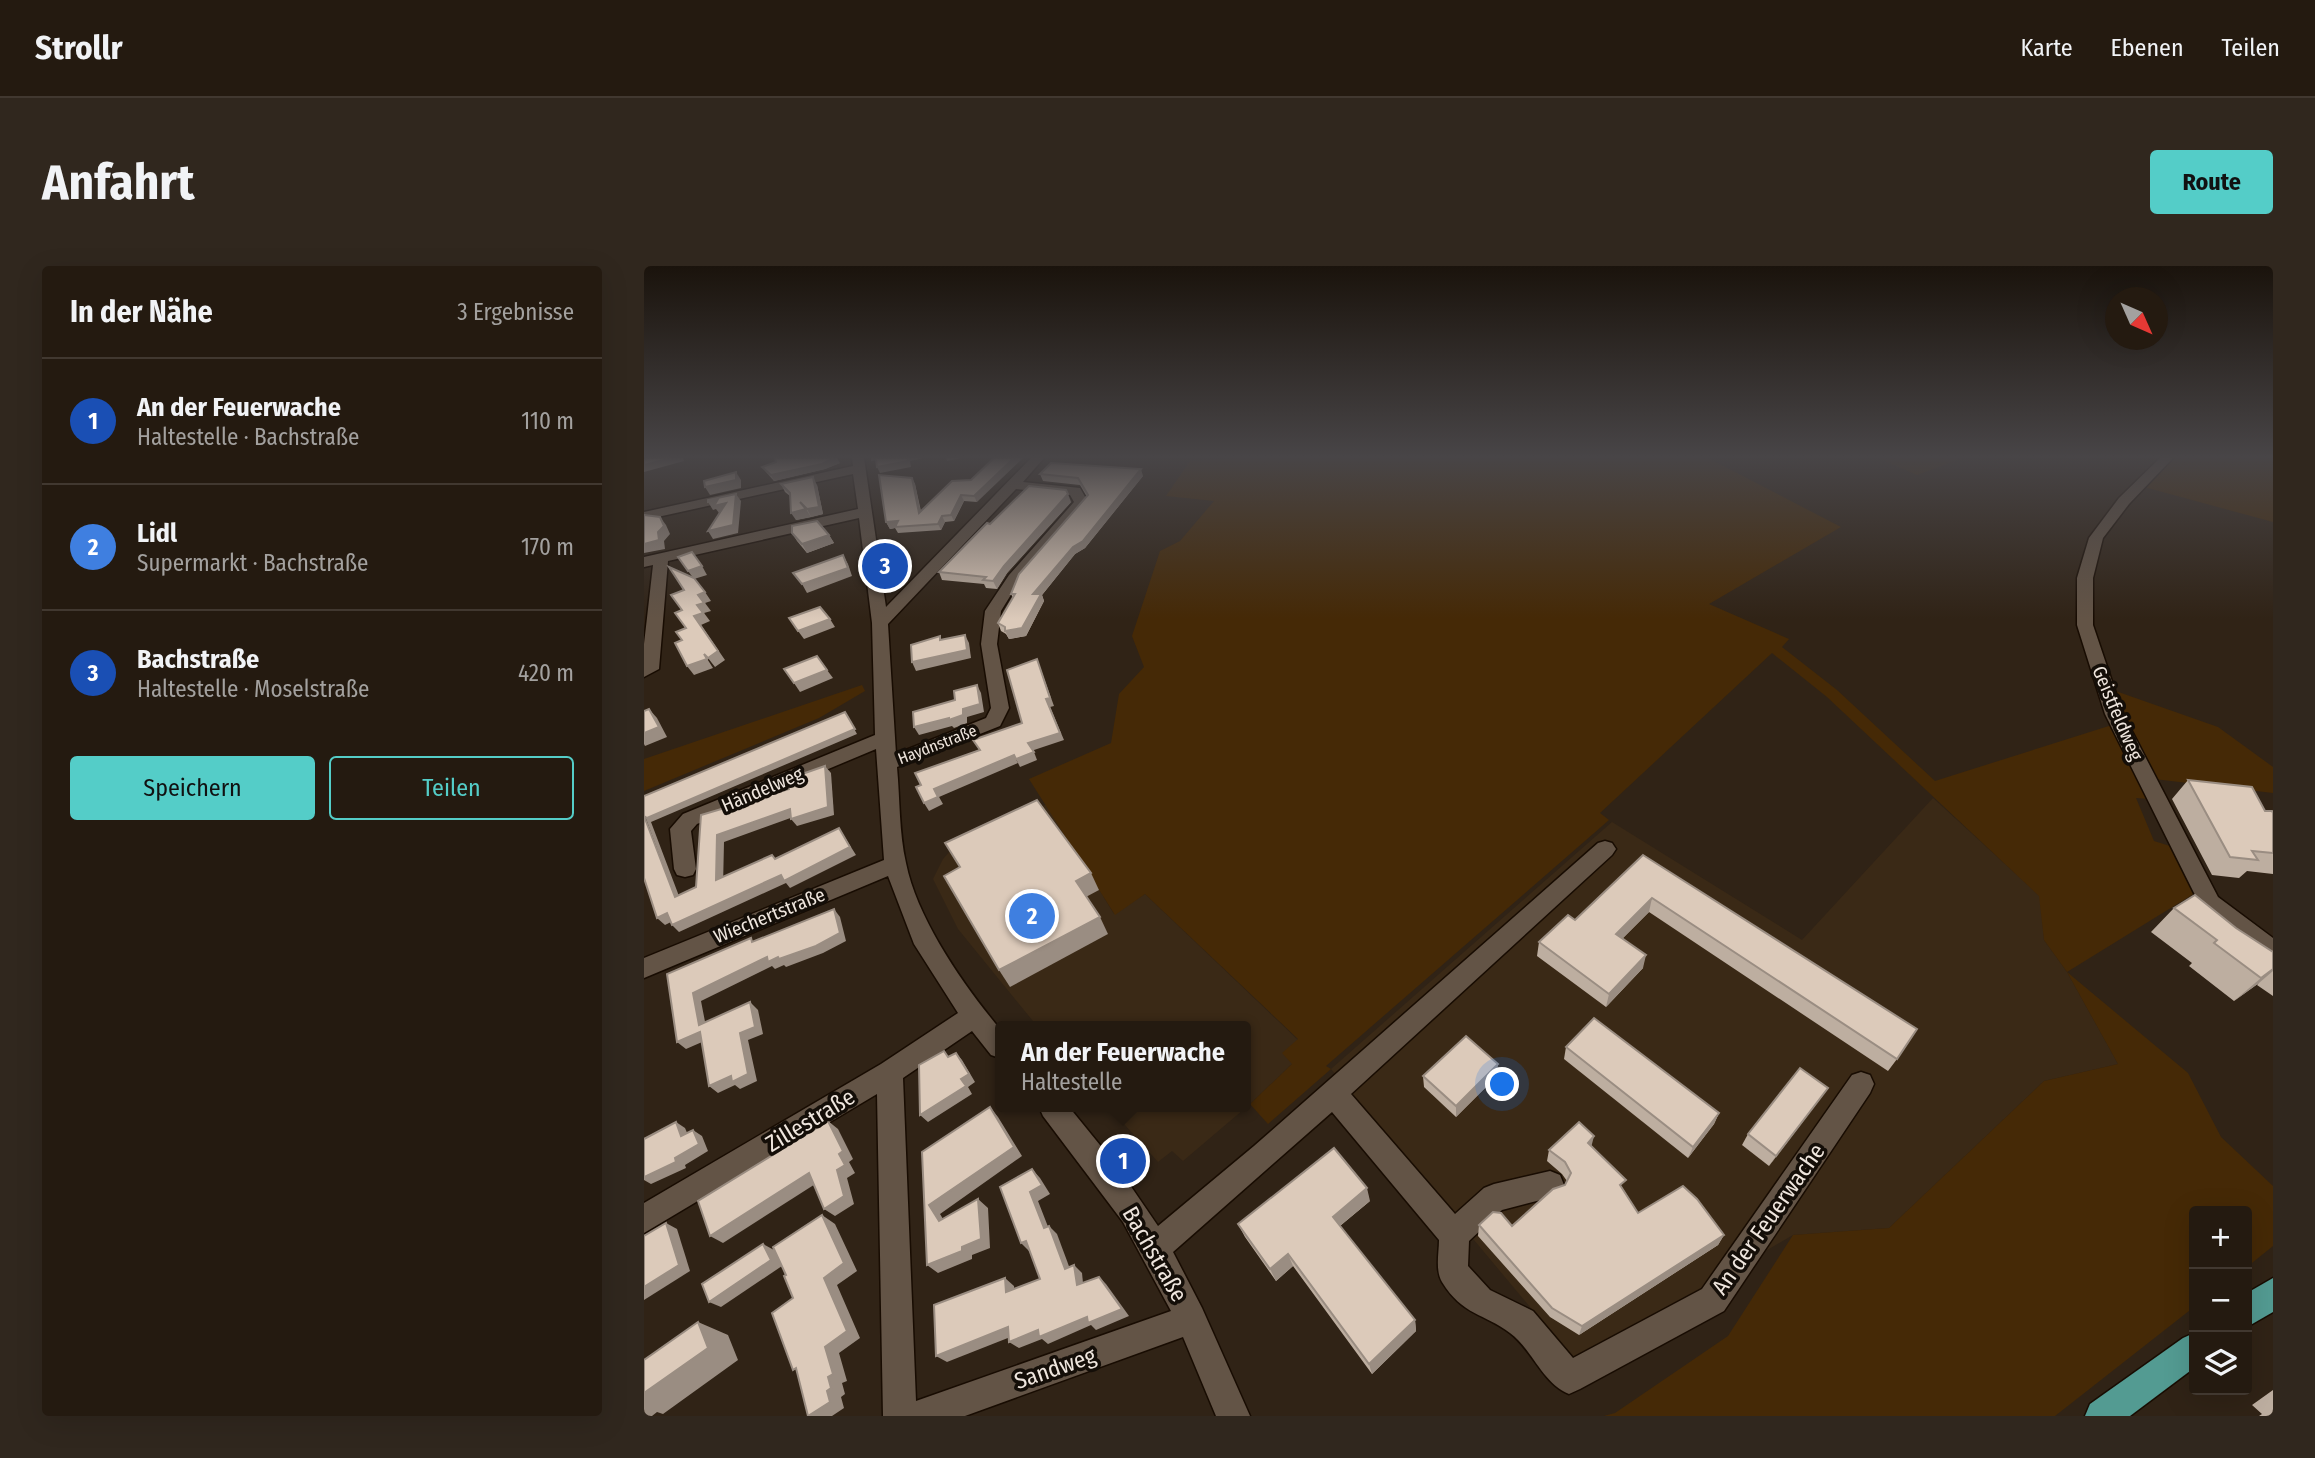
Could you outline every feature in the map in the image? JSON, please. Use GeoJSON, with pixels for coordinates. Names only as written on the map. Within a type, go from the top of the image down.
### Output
{"type":"FeatureCollection","features":[{"type":"Feature","properties":{"kind":"main road"},"geometry":{"type":"LineString","coordinates":[[2252,1308],[2273,1293]]}},
{"type":"Feature","properties":{"kind":"main road"},"geometry":{"type":"LineString","coordinates":[[2102,1416],[2189,1353]]}},
{"type":"Feature","properties":{"kind":"street"},"geometry":{"type":"LineString","coordinates":[[644,516],[661,512]]}},
{"type":"Feature","properties":{"kind":"street"},"geometry":{"type":"LineString","coordinates":[[644,562],[864,512],[880,623],[884,738],[895,864],[922,937],[974,1016],[995,1041]]}},
{"type":"Feature","properties":{"kind":"street"},"geometry":{"type":"LineString","coordinates":[[880,623],[987,512]]}},
{"type":"Feature","properties":{"kind":"street","name":"Haydnstraße"},"geometry":{"type":"LineString","coordinates":[[886,764],[993,722],[1000,708],[989,644],[993,611],[1014,578],[1072,512]]}},
{"type":"Feature","properties":{"kind":"street","name":"Geistfeldweg"},"geometry":{"type":"LineString","coordinates":[[2116,512],[2096,538],[2085,578],[2085,625],[2114,714],[2210,904],[2273,951]]}},
{"type":"Feature","properties":{"kind":"street"},"geometry":{"type":"LineString","coordinates":[[644,672],[650,669],[652,592],[661,558]]}},
{"type":"Feature","properties":{"kind":"street","name":"Händelweg"},"geometry":{"type":"LineString","coordinates":[[685,869],[680,829],[690,819],[884,738]]}},
{"type":"Feature","properties":{"kind":"street"},"geometry":{"type":"LineString","coordinates":[[1155,1248],[1334,1094],[1605,849]]}},
{"type":"Feature","properties":{"kind":"street","name":"Wiechertstraße"},"geometry":{"type":"LineString","coordinates":[[644,968],[895,864]]}},
{"type":"Feature","properties":{"kind":"street","name":"Zillestraße"},"geometry":{"type":"LineString","coordinates":[[644,1219],[890,1072],[974,1016]]}},
{"type":"Feature","properties":{"kind":"street"},"geometry":{"type":"LineString","coordinates":[[890,1072],[900,1416]]}},
{"type":"Feature","properties":{"kind":"street","name":"An der Feuerwache"},"geometry":{"type":"LineString","coordinates":[[1454,1235],[1453,1272],[1479,1301],[1522,1322],[1569,1378],[1713,1300],[1861,1084]]}},
{"type":"Feature","properties":{"kind":"street"},"geometry":{"type":"LineString","coordinates":[[1334,1094],[1454,1235],[1494,1198],[1550,1185]]}},
{"type":"Feature","properties":{"kind":"street","name":"Bachstraße"},"geometry":{"type":"LineString","coordinates":[[1056,1112],[1103,1169],[1155,1248],[1191,1320],[1233,1416]]}},
{"type":"Feature","properties":{"kind":"street","name":"Sandweg"},"geometry":{"type":"LineString","coordinates":[[919,1416],[1191,1320]]}},
{"type":"Feature","properties":{"kind":"shaded area"},"geometry":{"type":"Polygon","coordinates":[[[1205,512],[1811,512],[1841,527],[1709,604],[1789,639],[1782,647],[1837,690],[1935,781],[2112,725],[2150,799],[2136,798],[2154,841],[2170,846],[2195,893],[2067,972],[2044,940],[2039,896],[1827,697],[1772,653],[1600,813],[1609,820],[1326,1066],[1331,1069],[1268,1124],[1251,1103],[1292,1064],[1282,1053],[1298,1039],[1145,894],[1115,915],[1029,779],[1111,743],[1119,694],[1144,667],[1132,636],[1160,551],[1180,541],[1205,512]]]}},
{"type":"Feature","properties":{"kind":"shaded area"},"geometry":{"type":"Polygon","coordinates":[[[2235,512],[2273,512],[2273,522],[2235,512]]]}},
{"type":"Feature","properties":{"kind":"shaded area"},"geometry":{"type":"Polygon","coordinates":[[[862,685],[865,691],[819,718],[644,791],[644,759],[862,685]]]}},
{"type":"Feature","properties":{"kind":"shaded area"},"geometry":{"type":"Polygon","coordinates":[[[2107,688],[2218,727],[2273,767],[2273,793],[2154,779],[2107,688]]]}},
{"type":"Feature","properties":{"kind":"shaded area"},"geometry":{"type":"Polygon","coordinates":[[[1933,798],[2040,896],[2044,940],[2067,972],[2118,1064],[2044,1081],[1889,1228],[1793,1235],[1576,1362],[1331,1069],[1612,822],[1802,940],[1933,798]]]}},
{"type":"Feature","properties":{"kind":"shaded area"},"geometry":{"type":"Polygon","coordinates":[[[1047,804],[1114,914],[1145,894],[1298,1040],[1293,1063],[1251,1103],[1251,1021],[1033,1021],[958,929],[933,879],[943,859],[952,849],[1047,804]]]}},
{"type":"Feature","properties":{"kind":"shaded area"},"geometry":{"type":"Polygon","coordinates":[[[2067,972],[2188,1073],[2221,1137],[2273,1186],[2273,1246],[2252,1263],[2252,1206],[2189,1206],[2189,1311],[2055,1416],[1604,1416],[1615,1413],[1728,1336],[1793,1235],[1889,1228],[2044,1081],[2118,1064],[2067,972]]]}},
{"type":"Feature","properties":{"kind":"shaded area"},"geometry":{"type":"Polygon","coordinates":[[[1113,1112],[1241,1112],[1183,1161],[1172,1151],[1158,1162],[1113,1112]]]}},
{"type":"Feature","properties":{"kind":"building"},"geometry":{"type":"Polygon","coordinates":[[[720,512],[734,512],[733,525],[708,531],[720,512]]]}},
{"type":"Feature","properties":{"kind":"building"},"geometry":{"type":"Polygon","coordinates":[[[884,512],[919,512],[953,512],[951,515],[942,516],[938,524],[895,527],[898,521],[886,522],[884,512]]]}},
{"type":"Feature","properties":{"kind":"building"},"geometry":{"type":"Polygon","coordinates":[[[1003,512],[1052,512],[993,581],[983,580],[986,577],[939,572],[987,523],[990,524],[1003,512]]]}},
{"type":"Feature","properties":{"kind":"building"},"geometry":{"type":"Polygon","coordinates":[[[1073,512],[1107,512],[1033,594],[1041,594],[1022,628],[1005,631],[1005,627],[998,623],[1015,594],[1011,594],[1019,574],[1073,512]]]}},
{"type":"Feature","properties":{"kind":"building"},"geometry":{"type":"Polygon","coordinates":[[[644,515],[660,517],[664,526],[658,532],[659,540],[644,544],[644,515]]]}},
{"type":"Feature","properties":{"kind":"building"},"geometry":{"type":"Polygon","coordinates":[[[817,521],[829,535],[802,544],[792,533],[792,526],[817,521]]]}},
{"type":"Feature","properties":{"kind":"building"},"geometry":{"type":"Polygon","coordinates":[[[692,552],[702,566],[688,571],[678,557],[692,552]]]}},
{"type":"Feature","properties":{"kind":"building"},"geometry":{"type":"Polygon","coordinates":[[[843,555],[848,568],[802,584],[793,573],[843,555]]]}},
{"type":"Feature","properties":{"kind":"building"},"geometry":{"type":"Polygon","coordinates":[[[669,567],[694,578],[705,592],[698,595],[704,603],[697,605],[703,613],[694,616],[718,651],[708,658],[704,654],[707,659],[687,666],[675,643],[682,640],[676,632],[686,628],[675,613],[682,610],[671,595],[684,590],[669,567]]]}},
{"type":"Feature","properties":{"kind":"building"},"geometry":{"type":"Polygon","coordinates":[[[820,607],[830,619],[798,631],[789,618],[820,607]]]}},
{"type":"Feature","properties":{"kind":"building"},"geometry":{"type":"Polygon","coordinates":[[[965,635],[967,650],[912,662],[911,645],[940,636],[940,640],[965,635]]]}},
{"type":"Feature","properties":{"kind":"building"},"geometry":{"type":"Polygon","coordinates":[[[817,656],[827,670],[794,683],[784,669],[817,656]]]}},
{"type":"Feature","properties":{"kind":"building"},"geometry":{"type":"Polygon","coordinates":[[[1037,659],[1050,698],[1046,699],[1060,733],[1028,743],[1034,752],[1016,759],[1014,755],[934,789],[938,797],[924,803],[916,787],[921,785],[915,773],[980,750],[973,740],[1022,723],[1007,670],[1037,659]]]}},
{"type":"Feature","properties":{"kind":"building"},"geometry":{"type":"Polygon","coordinates":[[[977,685],[980,704],[963,709],[963,715],[949,720],[914,727],[913,712],[955,700],[954,691],[977,685]]]}},
{"type":"Feature","properties":{"kind":"building"},"geometry":{"type":"Polygon","coordinates":[[[649,709],[659,727],[644,733],[644,711],[649,709]]]}},
{"type":"Feature","properties":{"kind":"building"},"geometry":{"type":"Polygon","coordinates":[[[845,712],[855,729],[647,818],[644,816],[644,796],[845,712]]]}},
{"type":"Feature","properties":{"kind":"building"},"geometry":{"type":"Polygon","coordinates":[[[825,766],[828,807],[791,819],[790,809],[717,835],[716,880],[772,855],[775,859],[839,828],[850,847],[784,881],[781,875],[672,925],[667,913],[657,918],[644,878],[644,816],[675,897],[696,887],[701,815],[789,789],[788,779],[825,766]]]}},
{"type":"Feature","properties":{"kind":"building"},"geometry":{"type":"Polygon","coordinates":[[[2188,780],[2252,787],[2265,811],[2273,813],[2273,853],[2252,851],[2258,860],[2230,857],[2188,780]]]}},
{"type":"Feature","properties":{"kind":"building"},"geometry":{"type":"Polygon","coordinates":[[[1037,800],[1091,873],[1076,881],[1100,917],[999,970],[944,876],[960,867],[945,843],[1037,800]]]}},
{"type":"Feature","properties":{"kind":"building"},"geometry":{"type":"Polygon","coordinates":[[[1643,855],[1917,1029],[1897,1059],[1652,898],[1616,934],[1646,955],[1609,994],[1539,942],[1568,915],[1575,920],[1643,855]]]}},
{"type":"Feature","properties":{"kind":"building"},"geometry":{"type":"Polygon","coordinates":[[[2195,895],[2236,928],[2273,952],[2273,969],[2261,978],[2214,943],[2217,940],[2174,908],[2195,895]]]}},
{"type":"Feature","properties":{"kind":"building"},"geometry":{"type":"Polygon","coordinates":[[[834,909],[840,933],[816,946],[779,959],[778,957],[768,962],[767,957],[693,993],[699,1025],[750,1002],[755,1027],[740,1033],[748,1074],[732,1082],[731,1076],[709,1086],[700,1032],[677,1042],[667,974],[751,938],[752,942],[834,909]]]}},
{"type":"Feature","properties":{"kind":"building"},"geometry":{"type":"Polygon","coordinates":[[[1594,1018],[1719,1113],[1693,1147],[1566,1047],[1594,1018]]]}},
{"type":"Feature","properties":{"kind":"building"},"geometry":{"type":"Polygon","coordinates":[[[1466,1036],[1498,1064],[1456,1106],[1423,1076],[1466,1036]]]}},
{"type":"Feature","properties":{"kind":"building"},"geometry":{"type":"Polygon","coordinates":[[[944,1051],[948,1057],[956,1053],[969,1074],[961,1079],[966,1086],[920,1115],[919,1065],[944,1051]]]}},
{"type":"Feature","properties":{"kind":"building"},"geometry":{"type":"Polygon","coordinates":[[[1800,1068],[1828,1088],[1776,1156],[1748,1134],[1800,1068]]]}},
{"type":"Feature","properties":{"kind":"building"},"geometry":{"type":"Polygon","coordinates":[[[990,1107],[1014,1147],[929,1205],[939,1221],[978,1199],[981,1239],[962,1247],[962,1251],[927,1265],[922,1152],[990,1107]]]}},
{"type":"Feature","properties":{"kind":"building"},"geometry":{"type":"Polygon","coordinates":[[[828,1121],[843,1151],[839,1154],[845,1165],[837,1170],[844,1196],[824,1209],[809,1173],[710,1236],[698,1201],[828,1121]]]}},
{"type":"Feature","properties":{"kind":"building"},"geometry":{"type":"Polygon","coordinates":[[[676,1122],[681,1136],[693,1130],[699,1144],[675,1158],[676,1162],[644,1177],[644,1139],[676,1122]]]}},
{"type":"Feature","properties":{"kind":"building"},"geometry":{"type":"Polygon","coordinates":[[[1579,1122],[1594,1136],[1588,1143],[1626,1180],[1620,1185],[1638,1213],[1683,1186],[1697,1199],[1724,1235],[1582,1326],[1552,1308],[1479,1225],[1493,1212],[1501,1213],[1512,1226],[1553,1189],[1565,1185],[1571,1173],[1565,1162],[1549,1150],[1579,1122]]]}},
{"type":"Feature","properties":{"kind":"building"},"geometry":{"type":"Polygon","coordinates":[[[1334,1148],[1367,1188],[1333,1217],[1415,1320],[1369,1364],[1288,1254],[1270,1269],[1238,1224],[1334,1148]]]}},
{"type":"Feature","properties":{"kind":"building"},"geometry":{"type":"Polygon","coordinates":[[[1032,1169],[1042,1185],[1030,1192],[1044,1228],[1049,1226],[1065,1269],[1074,1265],[1077,1285],[1099,1277],[1122,1309],[1088,1323],[1087,1317],[1039,1337],[1038,1330],[1009,1342],[1008,1327],[936,1356],[934,1305],[1005,1278],[1006,1292],[1040,1279],[1026,1241],[1021,1243],[1000,1187],[1032,1169]]]}},
{"type":"Feature","properties":{"kind":"building"},"geometry":{"type":"Polygon","coordinates":[[[822,1215],[844,1263],[824,1278],[847,1331],[825,1347],[833,1374],[828,1377],[831,1388],[827,1391],[830,1402],[808,1416],[796,1368],[793,1370],[772,1313],[793,1298],[773,1247],[822,1215]]]}},
{"type":"Feature","properties":{"kind":"building"},"geometry":{"type":"Polygon","coordinates":[[[666,1223],[679,1265],[644,1287],[644,1236],[666,1223]]]}},
{"type":"Feature","properties":{"kind":"building"},"geometry":{"type":"Polygon","coordinates":[[[763,1244],[771,1260],[709,1302],[702,1284],[763,1244]]]}},
{"type":"Feature","properties":{"kind":"building"},"geometry":{"type":"Polygon","coordinates":[[[698,1322],[708,1348],[644,1393],[644,1360],[698,1322]]]}},
{"type":"Feature","properties":{"kind":"place","name":"Bachstraße"},"geometry":{"type":"Point","coordinates":[885,566]}},
{"type":"Feature","properties":{"kind":"place","name":"Lidl"},"geometry":{"type":"Point","coordinates":[1032,916]}},
{"type":"Feature","properties":{"kind":"place","name":"An der Feuerwache"},"geometry":{"type":"Point","coordinates":[1123,1161]}}]}
